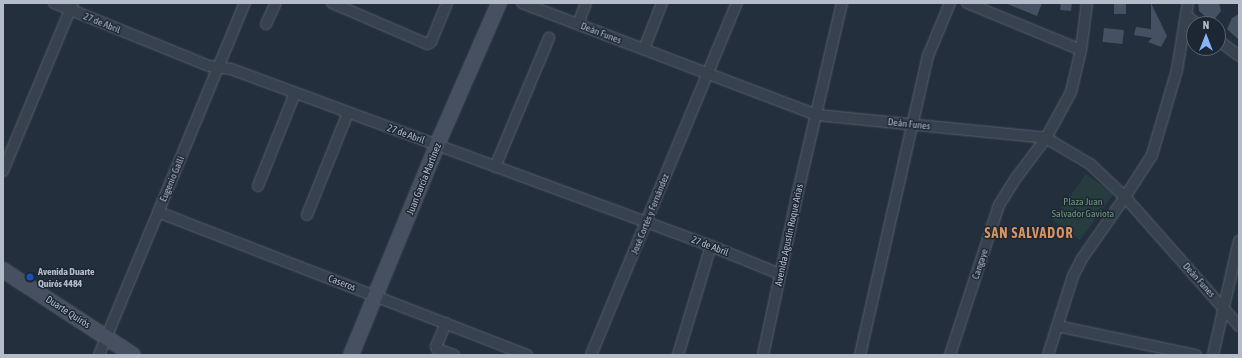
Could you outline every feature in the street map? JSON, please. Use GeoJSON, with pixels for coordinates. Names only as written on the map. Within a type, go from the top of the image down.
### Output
{"type":"FeatureCollection","features":[{"type":"Feature","properties":{"kind":"main road","name":"Juan García Martínez"},"geometry":{"type":"LineString","coordinates":[[351,355],[499,3]]}},
{"type":"Feature","properties":{"kind":"main road","name":"Duarte Quirós"},"geometry":{"type":"LineString","coordinates":[[3,270],[133,355]]}},
{"type":"Feature","properties":{"kind":"street","name":"27 de Abril"},"geometry":{"type":"LineString","coordinates":[[54,3],[71,6],[209,66],[231,69],[711,246],[780,274]]}},
{"type":"Feature","properties":{"kind":"street","name":"Eugenio Galli"},"geometry":{"type":"LineString","coordinates":[[99,355],[245,3]]}},
{"type":"Feature","properties":{"kind":"street"},"geometry":{"type":"LineString","coordinates":[[266,24],[276,3]]}},
{"type":"Feature","properties":{"kind":"street"},"geometry":{"type":"LineString","coordinates":[[332,3],[427,44],[431,42],[447,3]]}},
{"type":"Feature","properties":{"kind":"street","name":"Deán Funes"},"geometry":{"type":"LineString","coordinates":[[522,3],[817,115],[1046,138],[1090,164],[1125,197],[1239,326]]}},
{"type":"Feature","properties":{"kind":"street"},"geometry":{"type":"LineString","coordinates":[[578,24],[586,3]]}},
{"type":"Feature","properties":{"kind":"street"},"geometry":{"type":"LineString","coordinates":[[644,49],[662,3]]}},
{"type":"Feature","properties":{"kind":"street","name":"José Cortés y Fernández"},"geometry":{"type":"LineString","coordinates":[[590,355],[647,223],[707,73],[737,3]]}},
{"type":"Feature","properties":{"kind":"street","name":"Avenida Agustín Roque Arias"},"geometry":{"type":"LineString","coordinates":[[763,355],[842,3]]}},
{"type":"Feature","properties":{"kind":"street"},"geometry":{"type":"LineString","coordinates":[[860,355],[928,56],[950,3]]}},
{"type":"Feature","properties":{"kind":"street"},"geometry":{"type":"LineString","coordinates":[[967,3],[1081,50]]}},
{"type":"Feature","properties":{"kind":"street","name":"Cangaye"},"geometry":{"type":"LineString","coordinates":[[950,355],[999,205],[1016,178],[1046,138],[1067,102],[1075,77],[1081,50],[1087,3]]}},
{"type":"Feature","properties":{"kind":"street"},"geometry":{"type":"LineString","coordinates":[[1187,16],[1188,3]]}},
{"type":"Feature","properties":{"kind":"street"},"geometry":{"type":"LineString","coordinates":[[3,171],[71,6]]}},
{"type":"Feature","properties":{"kind":"street"},"geometry":{"type":"LineString","coordinates":[[1048,355],[1073,276],[1081,260],[1147,164],[1155,146],[1177,70],[1186,21]]}},
{"type":"Feature","properties":{"kind":"street"},"geometry":{"type":"LineString","coordinates":[[495,166],[549,38]]}},
{"type":"Feature","properties":{"kind":"street"},"geometry":{"type":"LineString","coordinates":[[1226,46],[1239,56]]}},
{"type":"Feature","properties":{"kind":"street"},"geometry":{"type":"LineString","coordinates":[[258,186],[295,93]]}},
{"type":"Feature","properties":{"kind":"street"},"geometry":{"type":"LineString","coordinates":[[307,215],[348,113]]}},
{"type":"Feature","properties":{"kind":"street","name":"Caseros"},"geometry":{"type":"LineString","coordinates":[[158,212],[527,355]]}},
{"type":"Feature","properties":{"kind":"street"},"geometry":{"type":"LineString","coordinates":[[1213,355],[1239,242]]}},
{"type":"Feature","properties":{"kind":"street"},"geometry":{"type":"LineString","coordinates":[[678,355],[711,246]]}},
{"type":"Feature","properties":{"kind":"street"},"geometry":{"type":"LineString","coordinates":[[446,323],[436,346],[437,349],[454,355]]}},
{"type":"Feature","properties":{"kind":"street"},"geometry":{"type":"LineString","coordinates":[[1057,326],[1196,355]]}},
{"type":"Feature","properties":{"kind":"green space","name":"Plaza Juan Salvador Gaviota"},"geometry":{"type":"Polygon","coordinates":[[[1086,174],[1114,194],[1080,240],[1052,220],[1086,174]]]}},
{"type":"Feature","properties":{"kind":"building"},"geometry":{"type":"Polygon","coordinates":[[[1005,3],[1042,3],[1037,16],[1005,3]]]}},
{"type":"Feature","properties":{"kind":"building"},"geometry":{"type":"Polygon","coordinates":[[[1061,3],[1072,3],[1071,11],[1060,10],[1061,3]]]}},
{"type":"Feature","properties":{"kind":"building"},"geometry":{"type":"Polygon","coordinates":[[[1114,3],[1126,3],[1126,14],[1114,14],[1114,3]]]}},
{"type":"Feature","properties":{"kind":"building"},"geometry":{"type":"Polygon","coordinates":[[[1151,3],[1167,36],[1161,47],[1148,42],[1152,38],[1134,35],[1136,27],[1151,29],[1151,3]]]}},
{"type":"Feature","properties":{"kind":"building"},"geometry":{"type":"Polygon","coordinates":[[[1198,3],[1219,3],[1221,11],[1217,16],[1205,16],[1199,11],[1198,3]]]}},
{"type":"Feature","properties":{"kind":"building"},"geometry":{"type":"Polygon","coordinates":[[[1239,14],[1239,40],[1227,29],[1232,18],[1239,14]]]}},
{"type":"Feature","properties":{"kind":"building"},"geometry":{"type":"Polygon","coordinates":[[[1104,28],[1124,30],[1122,44],[1103,42],[1104,28]]]}},
{"type":"Feature","properties":{"kind":"place","name":"Avenida Duarte Quirós 4484"},"geometry":{"type":"Point","coordinates":[30,277]}},
{"type":"Feature","properties":{"kind":"district","name":"SAN SALVADOR"},"geometry":{"type":"Point","coordinates":[1029,233]}}]}
